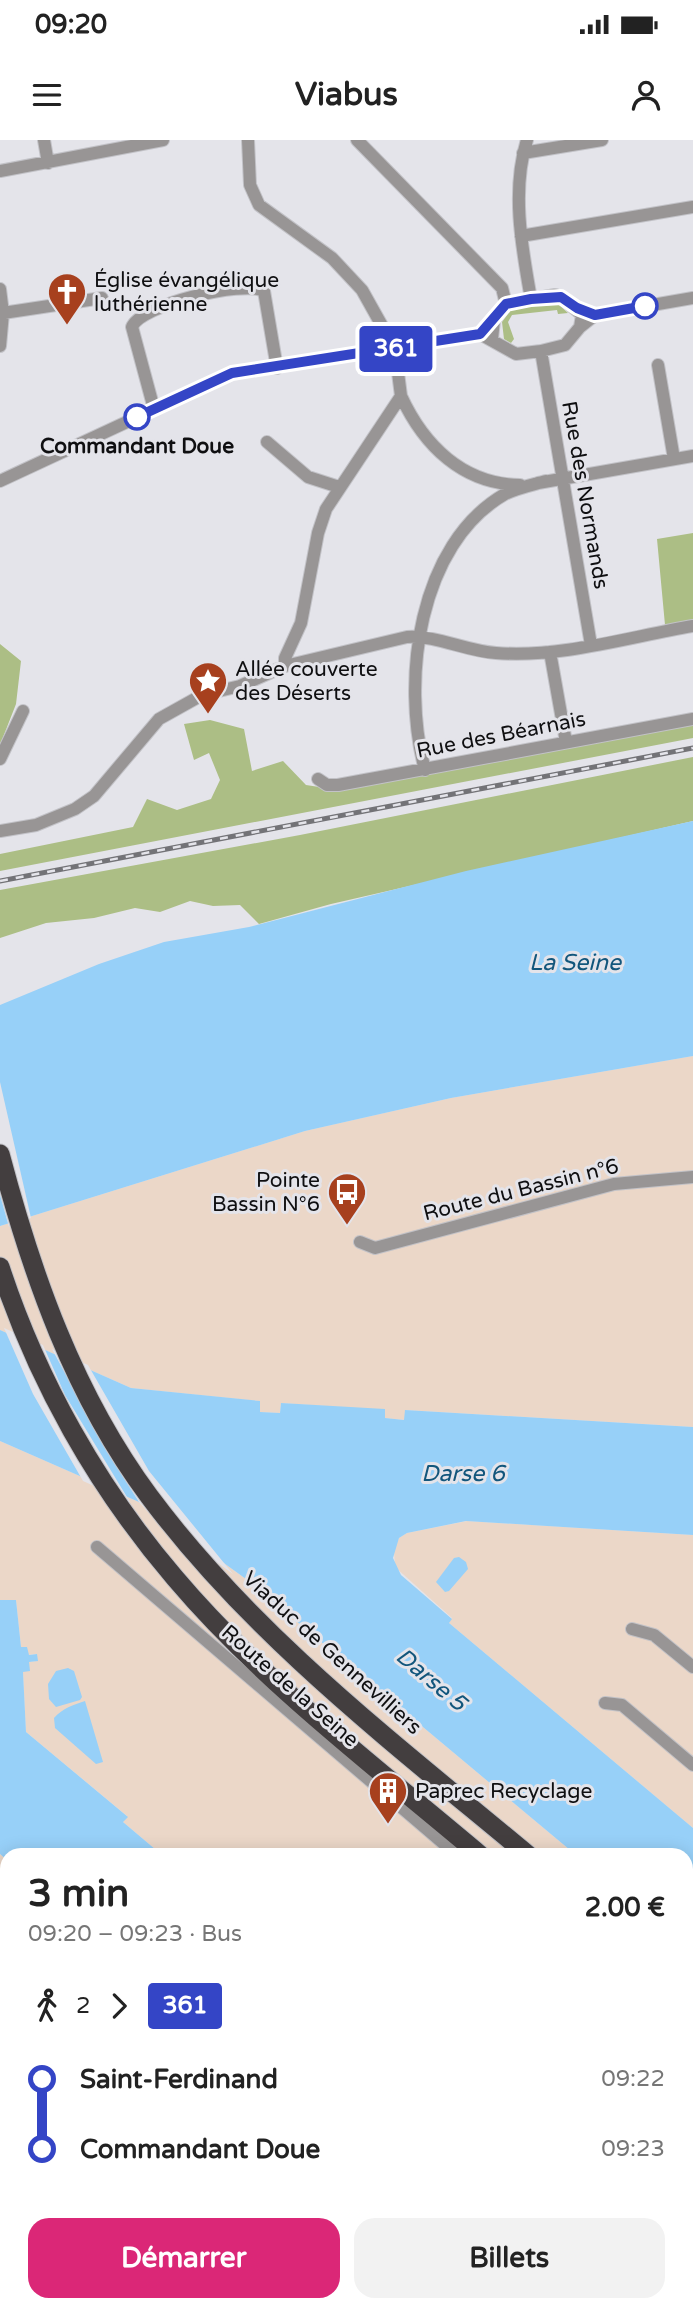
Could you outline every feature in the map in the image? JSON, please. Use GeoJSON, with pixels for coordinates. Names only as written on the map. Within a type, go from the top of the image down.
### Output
{"type":"FeatureCollection","features":[{"type":"Feature","properties":{"kind":"highway","name":"Viaduc de Gennevilliers"},"geometry":{"type":"LineString","coordinates":[[0,1154],[32,1265],[64,1348],[106,1429],[148,1495],[207,1569],[283,1645],[520,1848]]}},
{"type":"Feature","properties":{"kind":"highway"},"geometry":{"type":"LineString","coordinates":[[0,1266],[33,1356],[75,1437],[125,1516],[176,1579],[247,1654],[472,1848]]}},
{"type":"Feature","properties":{"kind":"street"},"geometry":{"type":"LineString","coordinates":[[44,140],[48,163]]}},
{"type":"Feature","properties":{"kind":"street"},"geometry":{"type":"LineString","coordinates":[[0,171],[163,140]]}},
{"type":"Feature","properties":{"kind":"street"},"geometry":{"type":"LineString","coordinates":[[248,140],[250,185],[259,205],[332,258],[362,290],[395,349],[401,396],[429,443],[463,470],[494,484],[524,485],[693,456]]}},
{"type":"Feature","properties":{"kind":"street"},"geometry":{"type":"LineString","coordinates":[[357,140],[502,288],[506,304]]}},
{"type":"Feature","properties":{"kind":"street"},"geometry":{"type":"LineString","coordinates":[[527,140],[523,153],[521,236],[531,299]]}},
{"type":"Feature","properties":{"kind":"street"},"geometry":{"type":"LineString","coordinates":[[523,153],[602,140]]}},
{"type":"Feature","properties":{"kind":"street"},"geometry":{"type":"LineString","coordinates":[[521,236],[693,206]]}},
{"type":"Feature","properties":{"kind":"street"},"geometry":{"type":"LineString","coordinates":[[154,409],[132,327],[141,315],[181,301],[250,287],[264,291],[277,368]]}},
{"type":"Feature","properties":{"kind":"street"},"geometry":{"type":"LineString","coordinates":[[0,289],[4,313],[1,338]]}},
{"type":"Feature","properties":{"kind":"street"},"geometry":{"type":"LineString","coordinates":[[486,337],[506,304],[561,297],[577,308],[595,315]]}},
{"type":"Feature","properties":{"kind":"street"},"geometry":{"type":"LineString","coordinates":[[4,313],[102,298]]}},
{"type":"Feature","properties":{"kind":"street"},"geometry":{"type":"LineString","coordinates":[[0,481],[232,373],[486,337],[516,354],[541,351],[565,345],[580,327],[595,315],[693,298]]}},
{"type":"Feature","properties":{"kind":"street"},"geometry":{"type":"LineString","coordinates":[[577,308],[582,315],[580,327]]}},
{"type":"Feature","properties":{"kind":"street","name":"Rue des Normands"},"geometry":{"type":"LineString","coordinates":[[541,351],[591,645]]}},
{"type":"Feature","properties":{"kind":"street"},"geometry":{"type":"LineString","coordinates":[[659,365],[674,459]]}},
{"type":"Feature","properties":{"kind":"street"},"geometry":{"type":"LineString","coordinates":[[285,666],[285,658],[301,623],[318,533],[326,509],[401,396]]}},
{"type":"Feature","properties":{"kind":"street"},"geometry":{"type":"LineString","coordinates":[[267,442],[308,477],[340,487]]}},
{"type":"Feature","properties":{"kind":"street"},"geometry":{"type":"LineString","coordinates":[[425,769],[416,707],[422,636],[428,598],[435,576],[466,526],[504,495],[545,481]]}},
{"type":"Feature","properties":{"kind":"street"},"geometry":{"type":"LineString","coordinates":[[0,831],[36,825],[75,809],[94,796],[159,719],[202,695],[240,686],[285,666],[422,636],[494,653],[550,652],[693,626]]}},
{"type":"Feature","properties":{"kind":"street"},"geometry":{"type":"LineString","coordinates":[[550,652],[566,742]]}},
{"type":"Feature","properties":{"kind":"street"},"geometry":{"type":"LineString","coordinates":[[0,759],[23,710]]}},
{"type":"Feature","properties":{"kind":"street","name":"Rue des Béarnais"},"geometry":{"type":"LineString","coordinates":[[318,779],[327,785],[338,785],[693,719]]}},
{"type":"Feature","properties":{"kind":"street","name":"Route du Bassin n°6"},"geometry":{"type":"LineString","coordinates":[[360,1242],[375,1248],[614,1184],[693,1177]]}},
{"type":"Feature","properties":{"kind":"street","name":"Route de la Seine"},"geometry":{"type":"LineString","coordinates":[[97,1547],[449,1848]]}},
{"type":"Feature","properties":{"kind":"street"},"geometry":{"type":"LineString","coordinates":[[632,1629],[654,1635],[693,1667]]}},
{"type":"Feature","properties":{"kind":"street"},"geometry":{"type":"LineString","coordinates":[[605,1703],[622,1705],[693,1765]]}},
{"type":"Feature","properties":{"kind":"shaded area"},"geometry":{"type":"Polygon","coordinates":[[[693,1056],[693,1427],[406,1410],[405,1420],[384,1418],[385,1410],[281,1403],[280,1413],[259,1412],[259,1401],[131,1388],[0,1330],[0,1226],[305,1131],[451,1098],[693,1056]]]}},
{"type":"Feature","properties":{"kind":"shaded area"},"geometry":{"type":"Polygon","coordinates":[[[0,1441],[139,1502],[246,1579],[568,1848],[154,1848],[123,1822],[127,1816],[26,1732],[23,1672],[29,1662],[37,1661],[36,1654],[28,1655],[21,1647],[16,1600],[0,1600],[0,1441]]]}},
{"type":"Feature","properties":{"kind":"shaded area"},"geometry":{"type":"Polygon","coordinates":[[[467,1521],[693,1535],[693,1828],[449,1623],[452,1618],[395,1567],[394,1551],[399,1538],[407,1533],[467,1521]]]}},
{"type":"Feature","properties":{"kind":"green space"},"geometry":{"type":"Polygon","coordinates":[[[556,302],[568,313],[558,314],[557,310],[512,315],[508,322],[514,339],[511,343],[504,339],[502,322],[511,310],[556,302]]]}},
{"type":"Feature","properties":{"kind":"green space"},"geometry":{"type":"Polygon","coordinates":[[[693,533],[693,621],[665,625],[657,539],[693,533]]]}},
{"type":"Feature","properties":{"kind":"green space"},"geometry":{"type":"Polygon","coordinates":[[[0,644],[21,661],[16,704],[0,745],[0,644]]]}},
{"type":"Feature","properties":{"kind":"green space"},"geometry":{"type":"Polygon","coordinates":[[[210,720],[244,729],[252,771],[283,761],[306,785],[339,790],[693,725],[693,738],[0,871],[0,854],[133,827],[147,799],[177,810],[211,799],[220,780],[209,753],[194,760],[184,724],[210,720]]]}},
{"type":"Feature","properties":{"kind":"green space"},"geometry":{"type":"Polygon","coordinates":[[[693,757],[693,821],[331,904],[259,924],[240,905],[213,906],[190,901],[160,912],[135,908],[94,918],[46,923],[0,938],[0,890],[300,835],[693,757]]]}},
{"type":"Feature","properties":{"kind":"water","name":"La Seine"},"geometry":{"type":"Polygon","coordinates":[[[693,821],[693,1056],[451,1098],[305,1131],[0,1226],[0,1005],[99,964],[164,942],[249,927],[466,871],[693,821]]]}},
{"type":"Feature","properties":{"kind":"water"},"geometry":{"type":"Polygon","coordinates":[[[0,1330],[131,1388],[260,1401],[260,1412],[280,1413],[281,1403],[385,1409],[385,1418],[404,1420],[405,1410],[693,1427],[693,1535],[466,1521],[407,1533],[399,1538],[393,1558],[401,1575],[452,1619],[449,1623],[693,1828],[693,1848],[568,1848],[246,1579],[139,1502],[0,1441],[0,1330]]]}},
{"type":"Feature","properties":{"kind":"water"},"geometry":{"type":"Polygon","coordinates":[[[459,1557],[466,1562],[468,1569],[449,1591],[445,1592],[436,1582],[454,1558],[459,1557]]]}},
{"type":"Feature","properties":{"kind":"water"},"geometry":{"type":"Polygon","coordinates":[[[0,1600],[16,1600],[21,1647],[27,1647],[29,1655],[37,1654],[38,1661],[29,1662],[30,1671],[23,1672],[26,1732],[128,1817],[123,1822],[154,1848],[0,1848],[0,1600]]]}},
{"type":"Feature","properties":{"kind":"water"},"geometry":{"type":"Polygon","coordinates":[[[68,1668],[74,1671],[82,1697],[56,1707],[49,1699],[48,1684],[56,1671],[68,1668]]]}},
{"type":"Feature","properties":{"kind":"water"},"geometry":{"type":"Polygon","coordinates":[[[85,1701],[103,1762],[96,1764],[55,1728],[54,1718],[57,1715],[68,1707],[85,1701]]]}},
{"type":"Feature","properties":{"kind":"pier"},"geometry":{"type":"Polygon","coordinates":[[[0,1082],[31,1218],[9,1227],[0,1195],[0,1082]]]}},
{"type":"Feature","properties":{"kind":"pier"},"geometry":{"type":"Polygon","coordinates":[[[4,1328],[43,1345],[65,1395],[130,1502],[83,1481],[33,1394],[4,1328]]]}},
{"type":"Feature","properties":{"kind":"pier"},"geometry":{"type":"Polygon","coordinates":[[[52,1349],[88,1365],[149,1471],[233,1574],[148,1512],[139,1502],[107,1452],[52,1349]]]}},
{"type":"Feature","properties":{"kind":"railway"},"geometry":{"type":"LineString","coordinates":[[0,881],[693,748]]}},
{"type":"Feature","properties":{"kind":"bus line","name":"361"},"geometry":{"type":"LineString","coordinates":[[137,417],[232,373],[480,334],[506,304],[555,295],[595,315],[645,306]]}},
{"type":"Feature","properties":{"kind":"place","name":"Église évangélique luthérienne"},"geometry":{"type":"Point","coordinates":[67,326]}},
{"type":"Feature","properties":{"kind":"place","name":"Commandant Doue"},"geometry":{"type":"Point","coordinates":[137,417]}},
{"type":"Feature","properties":{"kind":"place","name":"Allée couverte des Déserts"},"geometry":{"type":"Point","coordinates":[208,715]}},
{"type":"Feature","properties":{"kind":"place","name":"Pointe Bassin N°6"},"geometry":{"type":"Point","coordinates":[347,1226]}},
{"type":"Feature","properties":{"kind":"place","name":"Paprec Recyclage"},"geometry":{"type":"Point","coordinates":[388,1825]}},
{"type":"Feature","properties":{"kind":"water label","name":"Darse 6"},"geometry":{"type":"Point","coordinates":[463,1474]}},
{"type":"Feature","properties":{"kind":"water label","name":"Darse 5"},"geometry":{"type":"Point","coordinates":[431,1680]}}]}
